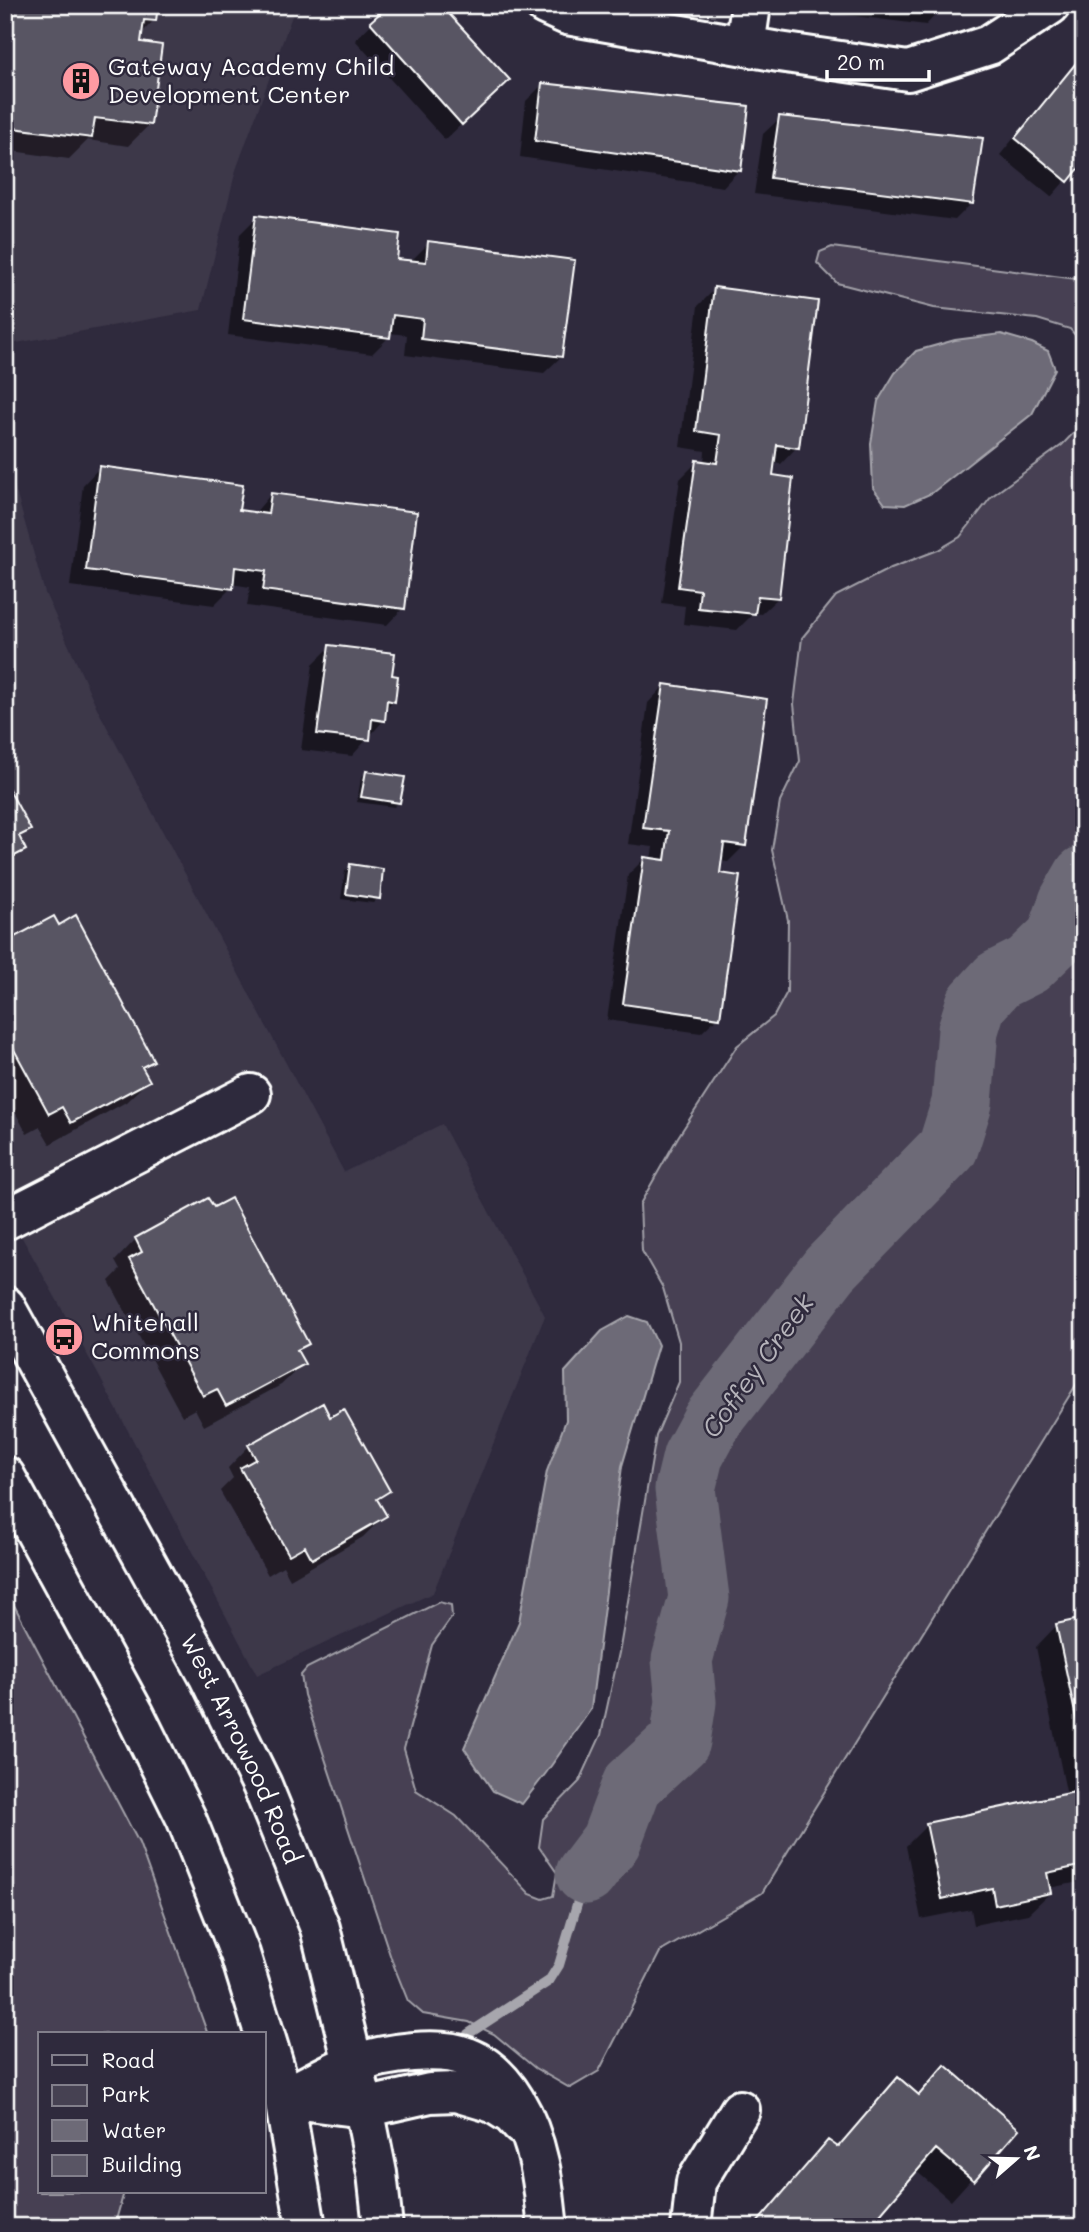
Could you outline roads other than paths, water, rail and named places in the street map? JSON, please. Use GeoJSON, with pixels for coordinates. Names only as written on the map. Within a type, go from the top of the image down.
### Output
{"type":"FeatureCollection","features":[{"type":"Feature","properties":{"kind":"main road"},"geometry":{"type":"LineString","coordinates":[[545,5],[567,15],[908,71],[989,45],[1050,5]]}},
{"type":"Feature","properties":{"kind":"main road"},"geometry":{"type":"LineString","coordinates":[[745,46],[751,5]]}},
{"type":"Feature","properties":{"kind":"main road"},"geometry":{"type":"LineString","coordinates":[[5,1220],[251,1094]]}},
{"type":"Feature","properties":{"kind":"main road","name":"West Arrowood Road"},"geometry":{"type":"LineString","coordinates":[[5,1306],[208,1675],[262,1785],[320,1928],[364,2108],[377,2173],[383,2227]]}},
{"type":"Feature","properties":{"kind":"main road"},"geometry":{"type":"LineString","coordinates":[[5,1476],[134,1713],[186,1818],[240,1955],[264,2032]]}},
{"type":"Feature","properties":{"kind":"main road"},"geometry":{"type":"LineString","coordinates":[[266,2040],[284,2098],[306,2227]]}},
{"type":"Feature","properties":{"kind":"main road"},"geometry":{"type":"LineString","coordinates":[[284,2098],[354,2063],[433,2052],[465,2056],[486,2067],[503,2083],[522,2115],[539,2163],[548,2227]]}},
{"type":"Feature","properties":{"kind":"main road"},"geometry":{"type":"LineString","coordinates":[[284,2098],[364,2108],[430,2093],[456,2092],[494,2103],[512,2115],[530,2135]]}},
{"type":"Feature","properties":{"kind":"main road"},"geometry":{"type":"LineString","coordinates":[[691,2227],[696,2182],[740,2110]]}},
{"type":"Feature","properties":{"kind":"water"},"geometry":{"type":"Polygon","coordinates":[[[1001,334],[1048,351],[1055,369],[1032,414],[932,493],[905,505],[885,504],[873,488],[871,443],[878,401],[895,373],[916,351],[955,340],[1001,334]]]}},
{"type":"Feature","properties":{"kind":"water"},"geometry":{"type":"Polygon","coordinates":[[[629,1316],[647,1322],[658,1345],[622,1466],[591,1709],[522,1804],[493,1791],[464,1748],[519,1622],[547,1471],[566,1420],[565,1372],[602,1331],[629,1316]]]}},
{"type":"Feature","properties":{"kind":"waterway","name":"Coffey Creek"},"geometry":{"type":"LineString","coordinates":[[586,1874],[611,1841],[632,1785],[680,1741],[686,1702],[682,1660],[699,1598],[685,1489],[693,1456],[712,1421],[830,1269],[948,1148],[962,1103],[968,1030],[976,1004],[998,980],[1028,965],[1057,937],[1069,902],[1084,876]]}},
{"type":"Feature","properties":{"kind":"waterway","name":"Coffey Creek"},"geometry":{"type":"LineString","coordinates":[[468,2034],[549,1981],[559,1965],[586,1874]]}},
{"type":"Feature","properties":{"kind":"place","name":"Gateway Academy Child Development Center"},"geometry":{"type":"Point","coordinates":[81,81]}},
{"type":"Feature","properties":{"kind":"place","name":"Whitehall Commons"},"geometry":{"type":"Point","coordinates":[64,1337]}}]}
